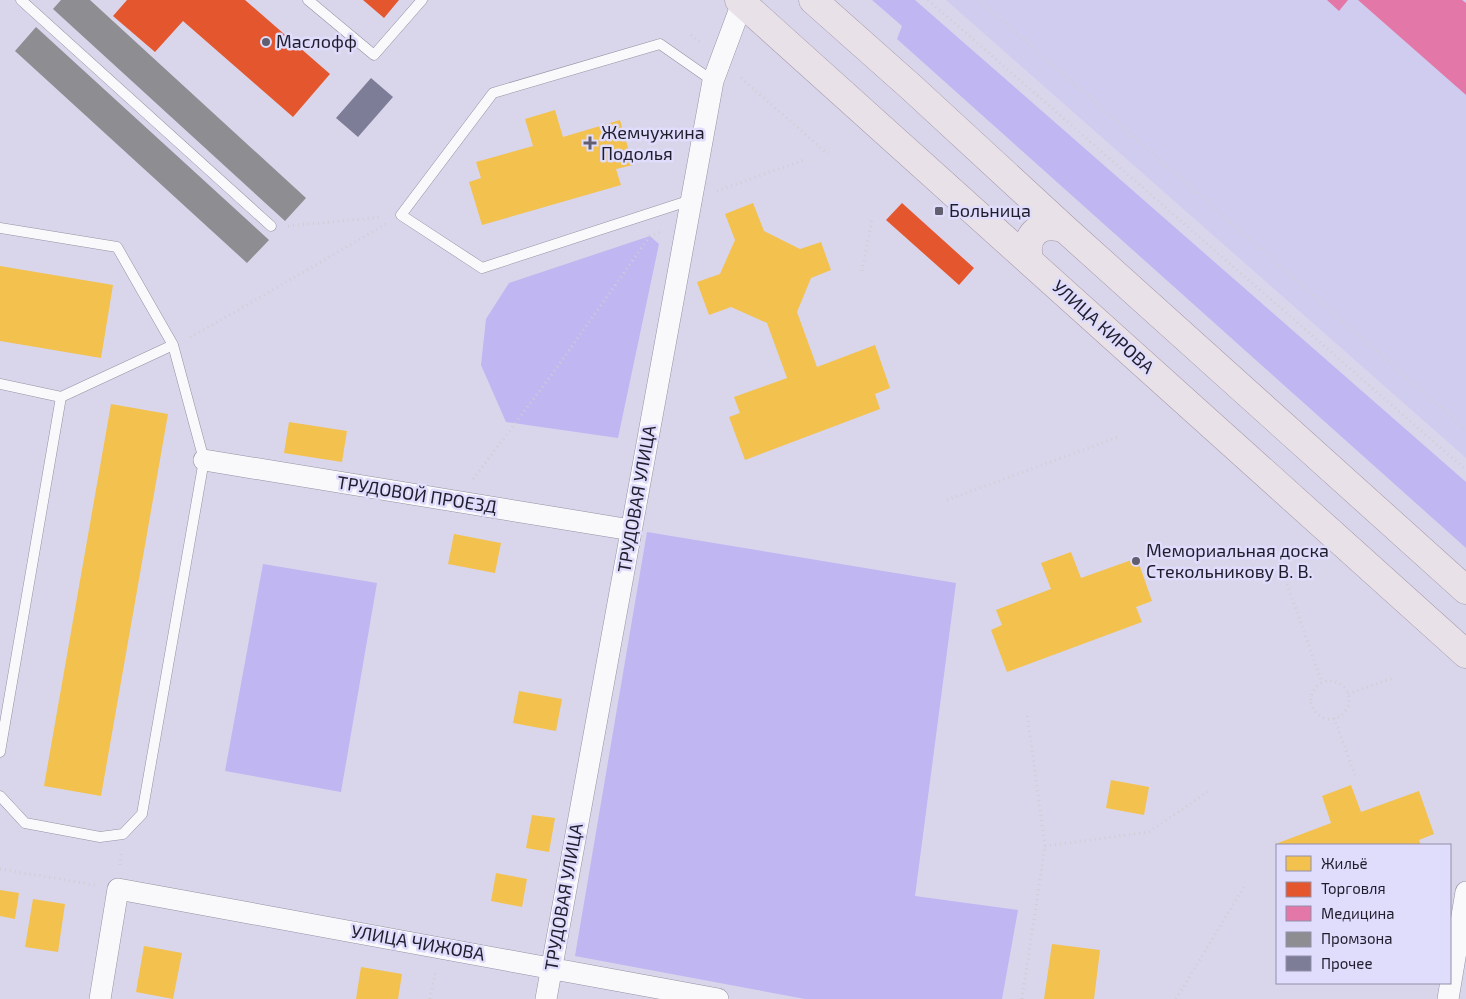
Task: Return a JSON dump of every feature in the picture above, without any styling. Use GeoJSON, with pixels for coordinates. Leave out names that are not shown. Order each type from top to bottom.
{"type":"FeatureCollection","features":[{"type":"Feature","properties":{"kind":"main road"},"geometry":{"type":"LineString","coordinates":[[813,0],[1466,590]]}},
{"type":"Feature","properties":{"kind":"main road","name":"УЛИЦА КИРОВА"},"geometry":{"type":"LineString","coordinates":[[741,2],[1466,654]]}},
{"type":"Feature","properties":{"kind":"main road"},"geometry":{"type":"LineString","coordinates":[[1030,262],[1027,252],[1029,241],[1035,232],[1044,226],[1055,225],[1065,229]]}},
{"type":"Feature","properties":{"kind":"street","name":"ТРУДОВАЯ УЛИЦА"},"geometry":{"type":"LineString","coordinates":[[546,999],[713,81],[741,2]]}},
{"type":"Feature","properties":{"kind":"street","name":"ТРУДОВОЙ ПРОЕЗД"},"geometry":{"type":"LineString","coordinates":[[204,460],[631,530]]}},
{"type":"Feature","properties":{"kind":"street","name":"УЛИЦА ЧИЖОВА"},"geometry":{"type":"LineString","coordinates":[[118,889],[718,999]]}},
{"type":"Feature","properties":{"kind":"street"},"geometry":{"type":"LineString","coordinates":[[100,999],[118,889]]}},
{"type":"Feature","properties":{"kind":"street"},"geometry":{"type":"LineString","coordinates":[[1451,981],[1466,892]]}},
{"type":"Feature","properties":{"kind":"street"},"geometry":{"type":"LineString","coordinates":[[1448,999],[1451,984]]}},
{"type":"Feature","properties":{"kind":"lane"},"geometry":{"type":"LineString","coordinates":[[21,0],[271,226]]}},
{"type":"Feature","properties":{"kind":"lane"},"geometry":{"type":"LineString","coordinates":[[308,0],[374,54],[422,0]]}},
{"type":"Feature","properties":{"kind":"lane"},"geometry":{"type":"LineString","coordinates":[[691,200],[482,268],[400,215],[493,93],[660,44],[713,81]]}},
{"type":"Feature","properties":{"kind":"lane"},"geometry":{"type":"LineString","coordinates":[[0,228],[117,248],[174,345],[204,460],[142,814],[123,834],[100,837],[25,823],[0,796]]}},
{"type":"Feature","properties":{"kind":"lane"},"geometry":{"type":"LineString","coordinates":[[0,384],[61,397],[174,345]]}},
{"type":"Feature","properties":{"kind":"lane"},"geometry":{"type":"LineString","coordinates":[[0,752],[61,397]]}},
{"type":"Feature","properties":{"kind":"path"},"geometry":{"type":"LineString","coordinates":[[928,0],[1466,470]]}},
{"type":"Feature","properties":{"kind":"path"},"geometry":{"type":"LineString","coordinates":[[979,0],[1466,430]]}},
{"type":"Feature","properties":{"kind":"path"},"geometry":{"type":"LineString","coordinates":[[691,35],[828,154]]}},
{"type":"Feature","properties":{"kind":"path"},"geometry":{"type":"LineString","coordinates":[[691,200],[804,160]]}},
{"type":"Feature","properties":{"kind":"path"},"geometry":{"type":"LineString","coordinates":[[271,226],[280,227],[400,215]]}},
{"type":"Feature","properties":{"kind":"path"},"geometry":{"type":"LineString","coordinates":[[174,345],[216,324],[400,215]]}},
{"type":"Feature","properties":{"kind":"path"},"geometry":{"type":"LineString","coordinates":[[862,271],[872,220]]}},
{"type":"Feature","properties":{"kind":"path"},"geometry":{"type":"LineString","coordinates":[[457,502],[553,373],[650,236],[687,222]]}},
{"type":"Feature","properties":{"kind":"path"},"geometry":{"type":"LineString","coordinates":[[947,500],[1118,437]]}},
{"type":"Feature","properties":{"kind":"path"},"geometry":{"type":"LineString","coordinates":[[1286,584],[1322,683]]}},
{"type":"Feature","properties":{"kind":"path"},"geometry":{"type":"LineString","coordinates":[[1348,694],[1393,678]]}},
{"type":"Feature","properties":{"kind":"path"},"geometry":{"type":"LineString","coordinates":[[1329,681],[1341,684],[1348,694],[1349,705],[1342,715],[1331,719],[1319,716],[1312,707],[1311,695],[1318,685],[1322,683],[1329,681]]}},
{"type":"Feature","properties":{"kind":"path"},"geometry":{"type":"LineString","coordinates":[[1022,999],[1045,846],[1027,713]]}},
{"type":"Feature","properties":{"kind":"path"},"geometry":{"type":"LineString","coordinates":[[1334,718],[1355,776]]}},
{"type":"Feature","properties":{"kind":"path"},"geometry":{"type":"LineString","coordinates":[[1045,846],[1149,832],[1210,790]]}},
{"type":"Feature","properties":{"kind":"path"},"geometry":{"type":"LineString","coordinates":[[0,869],[118,889],[123,834]]}},
{"type":"Feature","properties":{"kind":"path"},"geometry":{"type":"LineString","coordinates":[[1176,999],[1245,885]]}},
{"type":"Feature","properties":{"kind":"shaded area"},"geometry":{"type":"Polygon","coordinates":[[[872,0],[915,0],[1466,482],[1466,548],[897,39],[902,26],[872,0]]]}},
{"type":"Feature","properties":{"kind":"shaded area"},"geometry":{"type":"Polygon","coordinates":[[[946,0],[1466,0],[1466,458],[946,0]]]}},
{"type":"Feature","properties":{"kind":"shaded area"},"geometry":{"type":"Polygon","coordinates":[[[650,236],[659,244],[618,438],[506,422],[481,365],[486,319],[509,283],[650,236]]]}},
{"type":"Feature","properties":{"kind":"shaded area"},"geometry":{"type":"Polygon","coordinates":[[[647,532],[956,583],[915,896],[1018,910],[1002,999],[805,999],[575,956],[647,532]]]}},
{"type":"Feature","properties":{"kind":"shaded area"},"geometry":{"type":"Polygon","coordinates":[[[263,564],[377,583],[341,792],[225,771],[263,564]]]}},
{"type":"Feature","properties":{"kind":"building: Жильё"},"geometry":{"type":"Polygon","coordinates":[[[555,110],[563,137],[620,120],[633,165],[616,169],[621,185],[482,225],[469,182],[481,178],[476,162],[533,146],[525,119],[555,110]]]}},
{"type":"Feature","properties":{"kind":"building: Жильё"},"geometry":{"type":"Polygon","coordinates":[[[753,203],[764,231],[800,249],[821,242],[831,270],[811,278],[797,312],[817,367],[875,345],[890,388],[875,394],[880,409],[745,460],[729,417],[740,413],[734,397],[787,378],[767,323],[731,307],[709,315],[697,282],[720,274],[735,240],[725,214],[753,203]]]}},
{"type":"Feature","properties":{"kind":"building: Жильё"},"geometry":{"type":"Polygon","coordinates":[[[0,266],[113,285],[101,358],[0,341],[0,266]]]}},
{"type":"Feature","properties":{"kind":"building: Жильё"},"geometry":{"type":"Polygon","coordinates":[[[111,404],[168,414],[101,796],[44,786],[111,404]]]}},
{"type":"Feature","properties":{"kind":"building: Жильё"},"geometry":{"type":"Polygon","coordinates":[[[289,422],[347,431],[342,462],[284,453],[289,422]]]}},
{"type":"Feature","properties":{"kind":"building: Жильё"},"geometry":{"type":"Polygon","coordinates":[[[454,534],[501,543],[495,573],[448,564],[454,534]]]}},
{"type":"Feature","properties":{"kind":"building: Жильё"},"geometry":{"type":"Polygon","coordinates":[[[1071,552],[1081,578],[1137,558],[1152,601],[1136,607],[1142,622],[1007,672],[991,630],[1002,625],[996,610],[1051,589],[1041,563],[1071,552]]]}},
{"type":"Feature","properties":{"kind":"building: Жильё"},"geometry":{"type":"Polygon","coordinates":[[[519,691],[562,699],[556,731],[513,723],[519,691]]]}},
{"type":"Feature","properties":{"kind":"building: Жильё"},"geometry":{"type":"Polygon","coordinates":[[[1111,780],[1149,787],[1144,815],[1106,808],[1111,780]]]}},
{"type":"Feature","properties":{"kind":"building: Жильё"},"geometry":{"type":"Polygon","coordinates":[[[1351,785],[1361,812],[1419,791],[1434,834],[1419,840],[1421,844],[1278,844],[1331,823],[1322,796],[1351,785]]]}},
{"type":"Feature","properties":{"kind":"building: Жильё"},"geometry":{"type":"Polygon","coordinates":[[[532,815],[555,818],[549,852],[526,848],[532,815]]]}},
{"type":"Feature","properties":{"kind":"building: Жильё"},"geometry":{"type":"Polygon","coordinates":[[[496,873],[527,879],[522,907],[491,901],[496,873]]]}},
{"type":"Feature","properties":{"kind":"building: Жильё"},"geometry":{"type":"Polygon","coordinates":[[[0,890],[19,893],[15,919],[0,916],[0,890]]]}},
{"type":"Feature","properties":{"kind":"building: Жильё"},"geometry":{"type":"Polygon","coordinates":[[[33,899],[65,904],[58,952],[25,947],[33,899]]]}},
{"type":"Feature","properties":{"kind":"building: Жильё"},"geometry":{"type":"Polygon","coordinates":[[[1052,944],[1100,950],[1094,999],[1044,999],[1052,944]]]}},
{"type":"Feature","properties":{"kind":"building: Жильё"},"geometry":{"type":"Polygon","coordinates":[[[144,946],[182,953],[173,999],[136,992],[144,946]]]}},
{"type":"Feature","properties":{"kind":"building: Жильё"},"geometry":{"type":"Polygon","coordinates":[[[361,967],[402,974],[398,999],[356,999],[361,967]]]}},
{"type":"Feature","properties":{"kind":"building: Торговля"},"geometry":{"type":"Polygon","coordinates":[[[127,0],[245,0],[330,74],[293,117],[183,21],[155,52],[113,16],[127,0]]]}},
{"type":"Feature","properties":{"kind":"building: Торговля"},"geometry":{"type":"Polygon","coordinates":[[[363,0],[399,0],[384,18],[363,0]]]}},
{"type":"Feature","properties":{"kind":"building: Торговля"},"geometry":{"type":"Polygon","coordinates":[[[902,203],[974,268],[959,285],[886,220],[902,203]]]}},
{"type":"Feature","properties":{"kind":"building: Медицина"},"geometry":{"type":"Polygon","coordinates":[[[1327,0],[1348,0],[1339,11],[1327,0]]]}},
{"type":"Feature","properties":{"kind":"building: Медицина"},"geometry":{"type":"Polygon","coordinates":[[[1358,0],[1462,0],[1466,3],[1466,95],[1358,0]]]}},
{"type":"Feature","properties":{"kind":"building: Промзона"},"geometry":{"type":"Polygon","coordinates":[[[61,0],[90,0],[306,198],[285,221],[53,9],[61,0]]]}},
{"type":"Feature","properties":{"kind":"building: Промзона"},"geometry":{"type":"Polygon","coordinates":[[[36,27],[269,240],[247,263],[15,51],[36,27]]]}},
{"type":"Feature","properties":{"kind":"building: Прочее"},"geometry":{"type":"Polygon","coordinates":[[[371,78],[393,97],[358,137],[336,118],[371,78]]]}},
{"type":"Feature","properties":{"kind":"place","name":"Маслофф"},"geometry":{"type":"Point","coordinates":[266,42]}},
{"type":"Feature","properties":{"kind":"place","name":"Жемчужина Подолья"},"geometry":{"type":"Point","coordinates":[590,143]}},
{"type":"Feature","properties":{"kind":"place","name":"Больница"},"geometry":{"type":"Point","coordinates":[939,211]}},
{"type":"Feature","properties":{"kind":"place","name":"Мемориальная доска Стекольникову В. В."},"geometry":{"type":"Point","coordinates":[1136,561]}}]}
